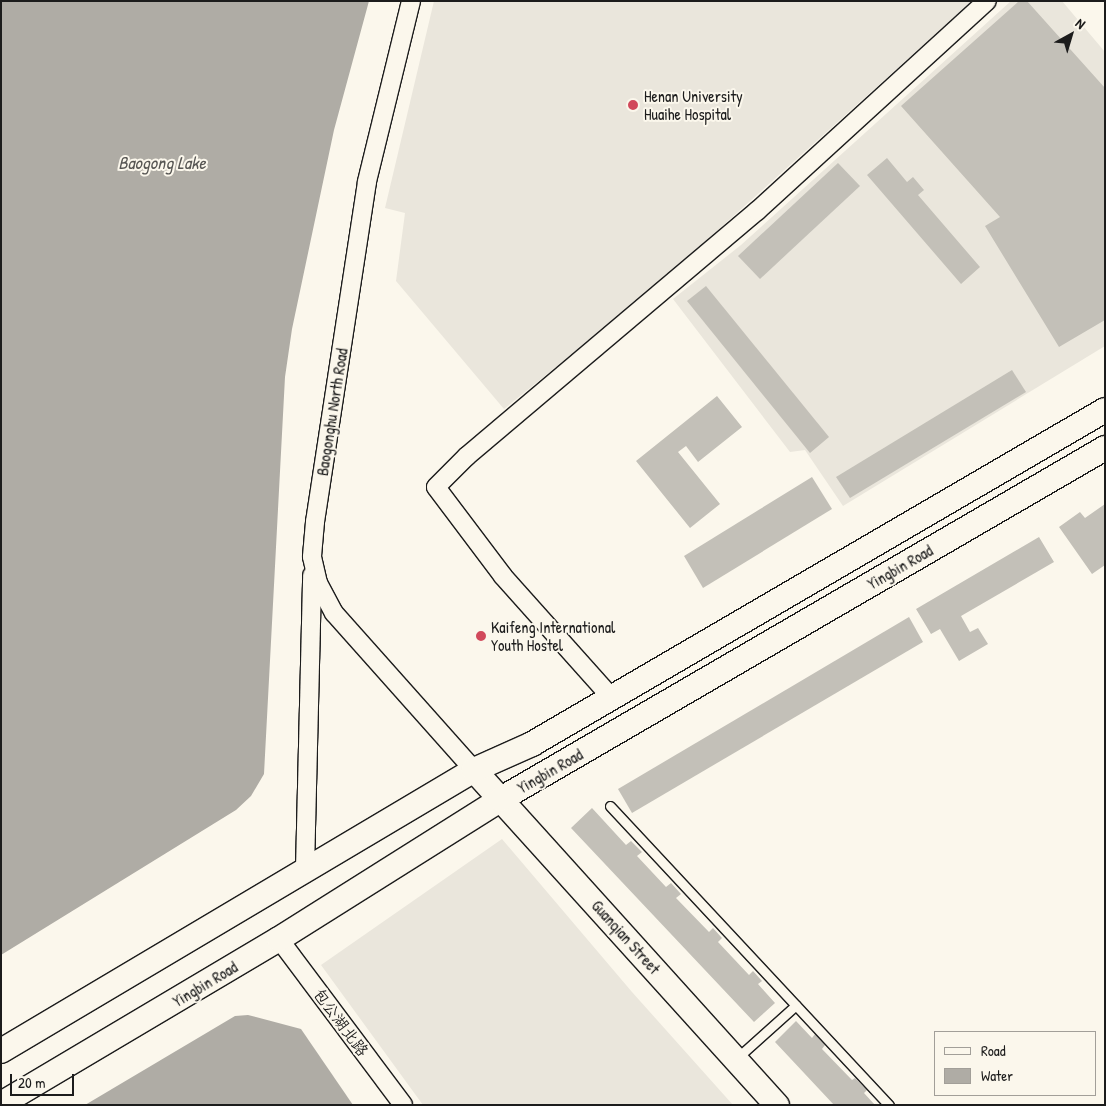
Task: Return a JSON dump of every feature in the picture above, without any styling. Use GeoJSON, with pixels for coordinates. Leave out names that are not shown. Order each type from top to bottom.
{"type":"FeatureCollection","features":[{"type":"Feature","properties":{"kind":"main road","name":"Yingbin Road"},"geometry":{"type":"LineString","coordinates":[[1,1051],[474,770],[532,744],[1105,410]]}},
{"type":"Feature","properties":{"kind":"main road","name":"Yingbin Road"},"geometry":{"type":"LineString","coordinates":[[1,1104],[279,940],[501,799],[1105,448]]}},
{"type":"Feature","properties":{"kind":"main road","name":"Guanqian Street"},"geometry":{"type":"LineString","coordinates":[[474,770],[777,1105]]}},
{"type":"Feature","properties":{"kind":"street","name":"Baogonghu North Road"},"geometry":{"type":"LineString","coordinates":[[411,1],[367,182],[315,522],[312,557],[318,583],[334,614],[474,770]]}},
{"type":"Feature","properties":{"kind":"street"},"geometry":{"type":"LineString","coordinates":[[611,697],[503,576],[436,487],[467,456],[757,212],[987,1]]}},
{"type":"Feature","properties":{"kind":"street"},"geometry":{"type":"LineString","coordinates":[[305,869],[312,557]]}},
{"type":"Feature","properties":{"kind":"street","name":"包公湖北路"},"geometry":{"type":"LineString","coordinates":[[279,940],[404,1105]]}},
{"type":"Feature","properties":{"kind":"lane"},"geometry":{"type":"LineString","coordinates":[[610,806],[890,1105]]}},
{"type":"Feature","properties":{"kind":"lane"},"geometry":{"type":"LineString","coordinates":[[736,1060],[796,1005]]}},
{"type":"Feature","properties":{"kind":"shaded area","name":"Henan University Huaihe Hospital"},"geometry":{"type":"Polygon","coordinates":[[[434,1],[972,1],[657,285],[504,409],[396,281],[405,213],[385,208],[434,1]]]}},
{"type":"Feature","properties":{"kind":"shaded area"},"geometry":{"type":"Polygon","coordinates":[[[1011,1],[1062,1],[1105,52],[1105,346],[843,506],[805,450],[790,452],[673,299],[741,245],[1011,1]]]}},
{"type":"Feature","properties":{"kind":"shaded area"},"geometry":{"type":"Polygon","coordinates":[[[502,839],[632,992],[733,1105],[423,1105],[321,965],[502,839]]]}},
{"type":"Feature","properties":{"kind":"water","name":"Baogong Lake"},"geometry":{"type":"Polygon","coordinates":[[[1,1],[369,1],[334,130],[292,329],[285,377],[264,774],[251,796],[236,810],[1,955],[1,1]]]}},
{"type":"Feature","properties":{"kind":"water"},"geometry":{"type":"Polygon","coordinates":[[[248,1015],[301,1029],[353,1105],[85,1105],[235,1016],[248,1015]]]}},
{"type":"Feature","properties":{"kind":"building"},"geometry":{"type":"Polygon","coordinates":[[[1019,1],[1027,1],[1105,88],[1105,320],[1059,347],[985,226],[1000,217],[901,106],[1019,1]]]}},
{"type":"Feature","properties":{"kind":"building"},"geometry":{"type":"Polygon","coordinates":[[[887,158],[907,182],[913,177],[924,190],[918,195],[980,267],[961,284],[867,175],[887,158]]]}},
{"type":"Feature","properties":{"kind":"building"},"geometry":{"type":"Polygon","coordinates":[[[838,163],[860,186],[760,279],[738,256],[838,163]]]}},
{"type":"Feature","properties":{"kind":"building"},"geometry":{"type":"Polygon","coordinates":[[[706,286],[829,437],[810,453],[687,301],[706,286]]]}},
{"type":"Feature","properties":{"kind":"building"},"geometry":{"type":"Polygon","coordinates":[[[1012,370],[1026,392],[850,498],[836,477],[1012,370]]]}},
{"type":"Feature","properties":{"kind":"building"},"geometry":{"type":"Polygon","coordinates":[[[717,396],[742,427],[698,462],[686,446],[678,452],[720,504],[690,528],[636,461],[717,396]]]}},
{"type":"Feature","properties":{"kind":"building"},"geometry":{"type":"Polygon","coordinates":[[[812,477],[832,509],[703,588],[684,556],[812,477]]]}},
{"type":"Feature","properties":{"kind":"building"},"geometry":{"type":"Polygon","coordinates":[[[1105,504],[1105,565],[1092,574],[1059,527],[1080,512],[1085,518],[1105,504]]]}},
{"type":"Feature","properties":{"kind":"building"},"geometry":{"type":"Polygon","coordinates":[[[1039,537],[1054,562],[961,616],[970,632],[978,628],[988,644],[959,661],[940,629],[931,634],[916,609],[1039,537]]]}},
{"type":"Feature","properties":{"kind":"building"},"geometry":{"type":"Polygon","coordinates":[[[909,617],[923,642],[632,813],[618,789],[909,617]]]}},
{"type":"Feature","properties":{"kind":"building"},"geometry":{"type":"Polygon","coordinates":[[[592,808],[626,845],[631,841],[642,852],[637,856],[666,887],[671,883],[681,894],[676,898],[709,932],[713,928],[722,938],[718,942],[749,975],[753,971],[762,981],[758,984],[775,1003],[754,1022],[571,828],[592,808]]]}},
{"type":"Feature","properties":{"kind":"building"},"geometry":{"type":"Polygon","coordinates":[[[796,1021],[812,1038],[815,1034],[825,1045],[822,1049],[852,1080],[855,1078],[867,1090],[864,1093],[875,1105],[834,1105],[775,1042],[796,1021]]]}},
{"type":"Feature","properties":{"kind":"place","name":"Henan University Huaihe Hospital"},"geometry":{"type":"Point","coordinates":[633,105]}},
{"type":"Feature","properties":{"kind":"place","name":"Kaifeng International Youth Hostel"},"geometry":{"type":"Point","coordinates":[481,636]}}]}
